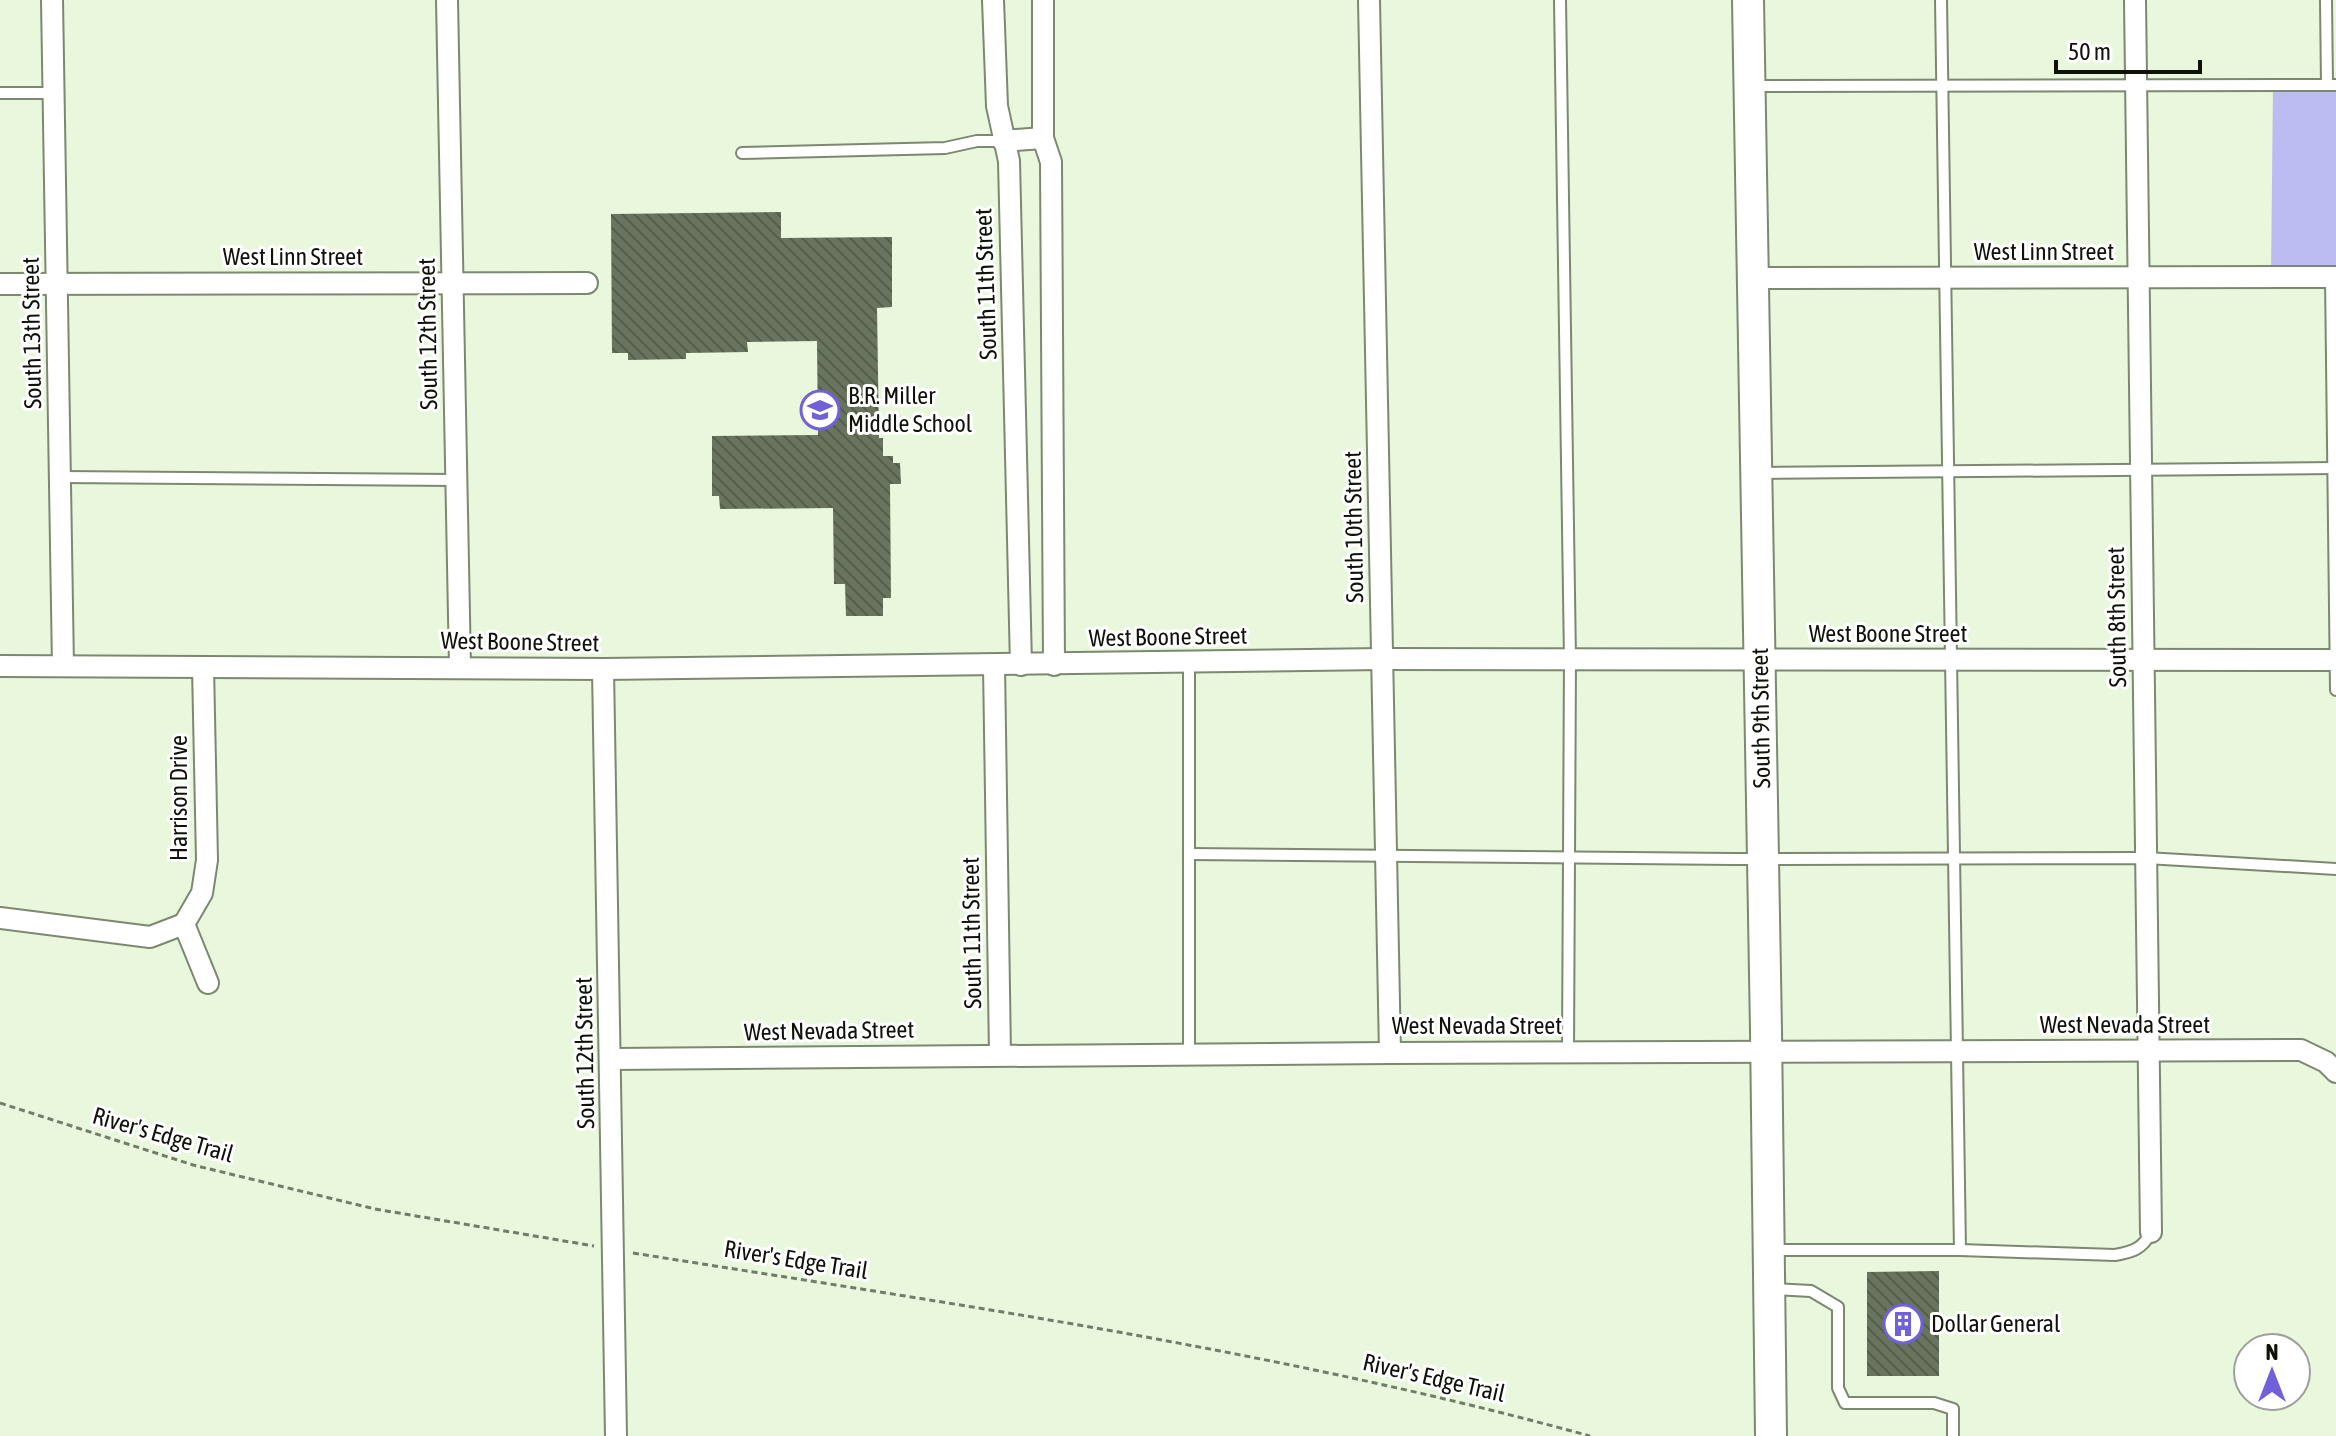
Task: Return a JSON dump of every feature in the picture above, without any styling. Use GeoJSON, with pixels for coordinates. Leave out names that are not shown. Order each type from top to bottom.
{"type":"FeatureCollection","features":[{"type":"Feature","properties":{"kind":"main road","name":"South 9th Street"},"geometry":{"type":"LineString","coordinates":[[1748,0],[1771,1436]]}},
{"type":"Feature","properties":{"kind":"street","name":"South 13th Street"},"geometry":{"type":"LineString","coordinates":[[52,0],[63,666]]}},
{"type":"Feature","properties":{"kind":"street","name":"South 12th Street"},"geometry":{"type":"LineString","coordinates":[[447,0],[460,667]]}},
{"type":"Feature","properties":{"kind":"street","name":"South 11th Street"},"geometry":{"type":"LineString","coordinates":[[993,0],[997,106],[1009,161],[1021,665]]}},
{"type":"Feature","properties":{"kind":"street"},"geometry":{"type":"LineString","coordinates":[[1043,0],[1043,138],[1051,162],[1054,665]]}},
{"type":"Feature","properties":{"kind":"street","name":"South 10th Street"},"geometry":{"type":"LineString","coordinates":[[1369,0],[1390,1053]]}},
{"type":"Feature","properties":{"kind":"street","name":"South 8th Street"},"geometry":{"type":"LineString","coordinates":[[2135,0],[2151,1232]]}},
{"type":"Feature","properties":{"kind":"street"},"geometry":{"type":"LineString","coordinates":[[1003,141],[1043,138]]}},
{"type":"Feature","properties":{"kind":"street","name":"West Linn Street"},"geometry":{"type":"LineString","coordinates":[[1753,278],[2333,277]]}},
{"type":"Feature","properties":{"kind":"street","name":"West Linn Street"},"geometry":{"type":"LineString","coordinates":[[0,284],[587,283]]}},
{"type":"Feature","properties":{"kind":"street","name":"West Boone Street"},"geometry":{"type":"LineString","coordinates":[[0,666],[603,669],[1382,659],[2336,660]]}},
{"type":"Feature","properties":{"kind":"street","name":"South 11th Street"},"geometry":{"type":"LineString","coordinates":[[994,665],[1000,1055]]}},
{"type":"Feature","properties":{"kind":"street","name":"Harrison Drive"},"geometry":{"type":"LineString","coordinates":[[184,924],[202,893],[207,860],[203,667]]}},
{"type":"Feature","properties":{"kind":"street","name":"South 12th Street"},"geometry":{"type":"LineString","coordinates":[[603,669],[616,1436]]}},
{"type":"Feature","properties":{"kind":"street"},"geometry":{"type":"LineString","coordinates":[[0,918],[150,937],[184,924],[208,983]]}},
{"type":"Feature","properties":{"kind":"street","name":"West Nevada Street"},"geometry":{"type":"LineString","coordinates":[[612,1059],[2301,1050],[2326,1062],[2336,1072]]}},
{"type":"Feature","properties":{"kind":"lane"},"geometry":{"type":"LineString","coordinates":[[1560,0],[1570,659],[1568,1052]]}},
{"type":"Feature","properties":{"kind":"lane"},"geometry":{"type":"LineString","coordinates":[[1941,0],[1960,1250]]}},
{"type":"Feature","properties":{"kind":"lane"},"geometry":{"type":"LineString","coordinates":[[1749,86],[2332,85],[2326,0]]}},
{"type":"Feature","properties":{"kind":"lane"},"geometry":{"type":"LineString","coordinates":[[0,93],[54,93]]}},
{"type":"Feature","properties":{"kind":"lane"},"geometry":{"type":"LineString","coordinates":[[742,153],[945,148],[977,141],[1003,141]]}},
{"type":"Feature","properties":{"kind":"lane"},"geometry":{"type":"LineString","coordinates":[[2333,277],[2336,690]]}},
{"type":"Feature","properties":{"kind":"lane"},"geometry":{"type":"LineString","coordinates":[[1757,473],[2336,468]]}},
{"type":"Feature","properties":{"kind":"lane"},"geometry":{"type":"LineString","coordinates":[[60,477],[456,480]]}},
{"type":"Feature","properties":{"kind":"lane"},"geometry":{"type":"LineString","coordinates":[[1189,662],[1189,1054]]}},
{"type":"Feature","properties":{"kind":"lane"},"geometry":{"type":"LineString","coordinates":[[1189,854],[1764,859],[2146,858],[2336,869]]}},
{"type":"Feature","properties":{"kind":"lane"},"geometry":{"type":"LineString","coordinates":[[1769,1250],[1960,1250],[2115,1255],[2134,1251],[2146,1243],[2151,1232]]}},
{"type":"Feature","properties":{"kind":"lane"},"geometry":{"type":"LineString","coordinates":[[1769,1289],[1811,1291],[1838,1307],[1838,1388],[1845,1403],[1934,1403],[1953,1409],[1953,1436]]}},
{"type":"Feature","properties":{"kind":"path","name":"River's Edge Trail"},"geometry":{"type":"LineString","coordinates":[[0,1103],[193,1165],[375,1209],[999,1311],[1337,1373],[1496,1410],[1590,1436]]}},
{"type":"Feature","properties":{"kind":"shaded area"},"geometry":{"type":"Polygon","coordinates":[[[2273,85],[2336,85],[2336,277],[2271,278],[2273,85]]]}},
{"type":"Feature","properties":{"kind":"building"},"geometry":{"type":"Polygon","coordinates":[[[781,212],[781,238],[892,237],[892,307],[877,308],[879,438],[883,438],[883,456],[893,456],[893,463],[900,463],[901,484],[890,484],[891,598],[883,598],[883,616],[846,616],[845,584],[834,584],[833,508],[720,509],[719,496],[712,496],[712,436],[818,435],[817,341],[747,342],[748,352],[686,353],[686,359],[628,360],[628,353],[612,353],[611,214],[781,212]]]}},
{"type":"Feature","properties":{"kind":"building","name":"Dollar General"},"geometry":{"type":"Polygon","coordinates":[[[1939,1271],[1939,1376],[1867,1376],[1867,1272],[1939,1271]]]}},
{"type":"Feature","properties":{"kind":"place","name":"B.R. Miller Middle School"},"geometry":{"type":"Point","coordinates":[820,410]}},
{"type":"Feature","properties":{"kind":"place","name":"Dollar General"},"geometry":{"type":"Point","coordinates":[1903,1324]}}]}
